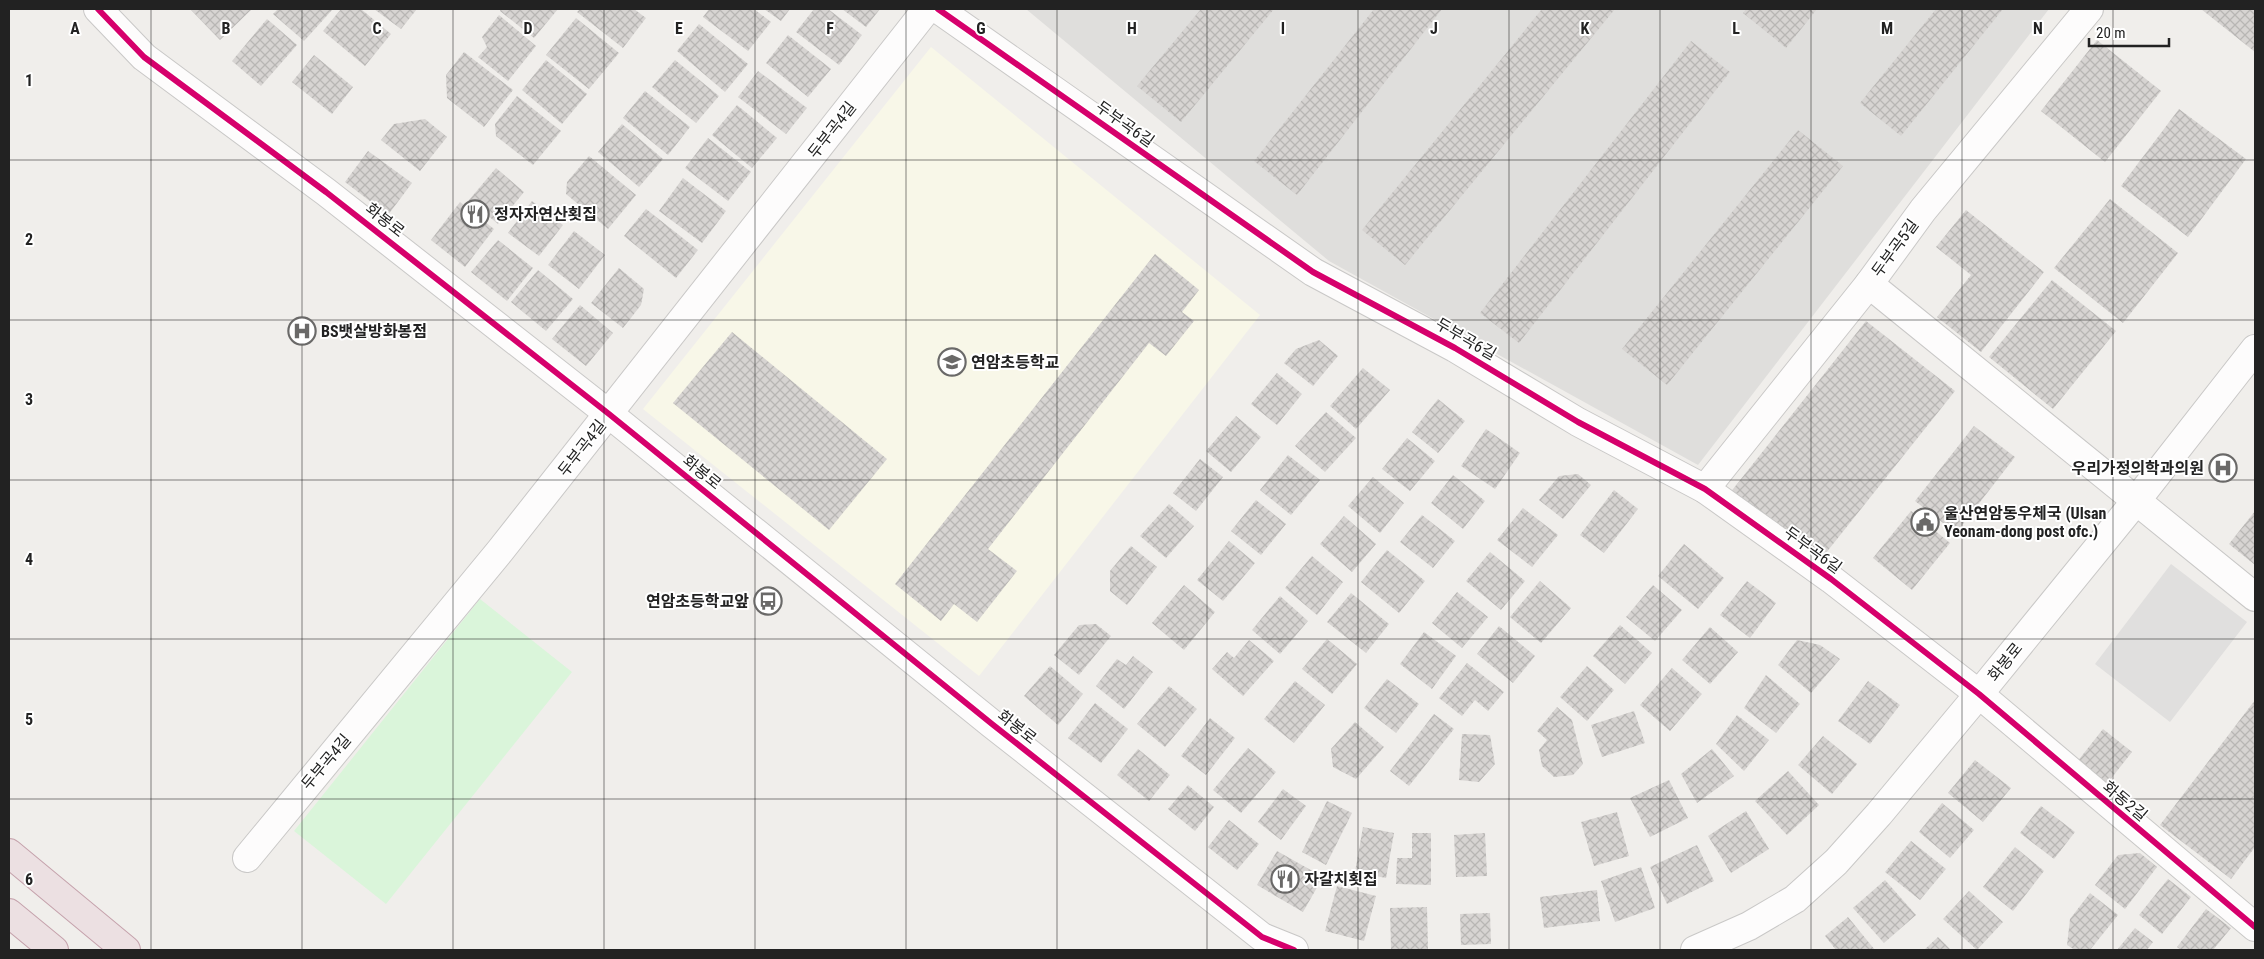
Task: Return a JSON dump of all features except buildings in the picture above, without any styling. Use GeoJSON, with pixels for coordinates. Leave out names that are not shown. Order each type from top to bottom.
{"type":"FeatureCollection","features":[{"type":"Feature","properties":{"kind":"highway"},"geometry":{"type":"LineString","coordinates":[[9,853],[126,950]]}},
{"type":"Feature","properties":{"kind":"highway"},"geometry":{"type":"LineString","coordinates":[[9,913],[54,950]]}},
{"type":"Feature","properties":{"kind":"street","name":"화봉로"},"geometry":{"type":"LineString","coordinates":[[98,9],[144,57],[326,192],[609,414],[968,706],[1262,937],[1294,950]]}},
{"type":"Feature","properties":{"kind":"street","name":"두부곡4길"},"geometry":{"type":"LineString","coordinates":[[247,858],[500,551],[927,9]]}},
{"type":"Feature","properties":{"kind":"street","name":"두부곡6길"},"geometry":{"type":"LineString","coordinates":[[938,9],[1314,272],[1455,348],[1578,422],[1705,489],[1830,579],[1979,694]]}},
{"type":"Feature","properties":{"kind":"street","name":"두부곡5길"},"geometry":{"type":"LineString","coordinates":[[1705,489],[1869,284],[1922,210],[2089,9]]}},
{"type":"Feature","properties":{"kind":"street"},"geometry":{"type":"LineString","coordinates":[[1869,284],[2255,597]]}},
{"type":"Feature","properties":{"kind":"street","name":"화봉로"},"geometry":{"type":"LineString","coordinates":[[1695,950],[1748,926],[1795,899],[1836,862],[1879,814],[1979,694],[2136,501],[2255,349]]}},
{"type":"Feature","properties":{"kind":"street","name":"화동2길"},"geometry":{"type":"LineString","coordinates":[[1979,694],[2255,927]]}},
{"type":"Feature","properties":{"kind":"shaded area"},"geometry":{"type":"Polygon","coordinates":[[[1026,9],[2049,9],[1698,465],[1329,261],[1026,9]]]}},
{"type":"Feature","properties":{"kind":"shaded area","name":"연암초등학교"},"geometry":{"type":"Polygon","coordinates":[[[931,47],[1260,315],[979,676],[643,409],[931,47]]]}},
{"type":"Feature","properties":{"kind":"shaded area"},"geometry":{"type":"Polygon","coordinates":[[[2171,564],[2247,622],[2170,722],[2095,664],[2171,564]]]}},
{"type":"Feature","properties":{"kind":"green space"},"geometry":{"type":"Polygon","coordinates":[[[480,599],[572,672],[386,904],[294,831],[480,599]]]}},
{"type":"Feature","properties":{"kind":"cycle path"},"geometry":{"type":"LineString","coordinates":[[98,9],[144,57],[326,192],[609,414],[992,724],[1262,937],[1294,950]]}},
{"type":"Feature","properties":{"kind":"cycle path"},"geometry":{"type":"LineString","coordinates":[[938,9],[1313,272],[1455,348],[1578,422],[1705,489],[1831,579],[1979,694],[2255,927]]}},
{"type":"Feature","properties":{"kind":"place","name":"정자자연산횟집"},"geometry":{"type":"Point","coordinates":[475,214]}},
{"type":"Feature","properties":{"kind":"place","name":"BS뱃살방화봉점"},"geometry":{"type":"Point","coordinates":[302,331]}},
{"type":"Feature","properties":{"kind":"place","name":"연암초등학교"},"geometry":{"type":"Point","coordinates":[952,362]}},
{"type":"Feature","properties":{"kind":"place","name":"우리가정의학과의원"},"geometry":{"type":"Point","coordinates":[2223,468]}},
{"type":"Feature","properties":{"kind":"place","name":"울산연암동우체국 (Ulsan Yeonam-dong post ofc.)"},"geometry":{"type":"Point","coordinates":[1925,522]}},
{"type":"Feature","properties":{"kind":"place","name":"연암초등학교앞"},"geometry":{"type":"Point","coordinates":[768,601]}},
{"type":"Feature","properties":{"kind":"place","name":"자갈치횟집"},"geometry":{"type":"Point","coordinates":[1285,879]}}]}
